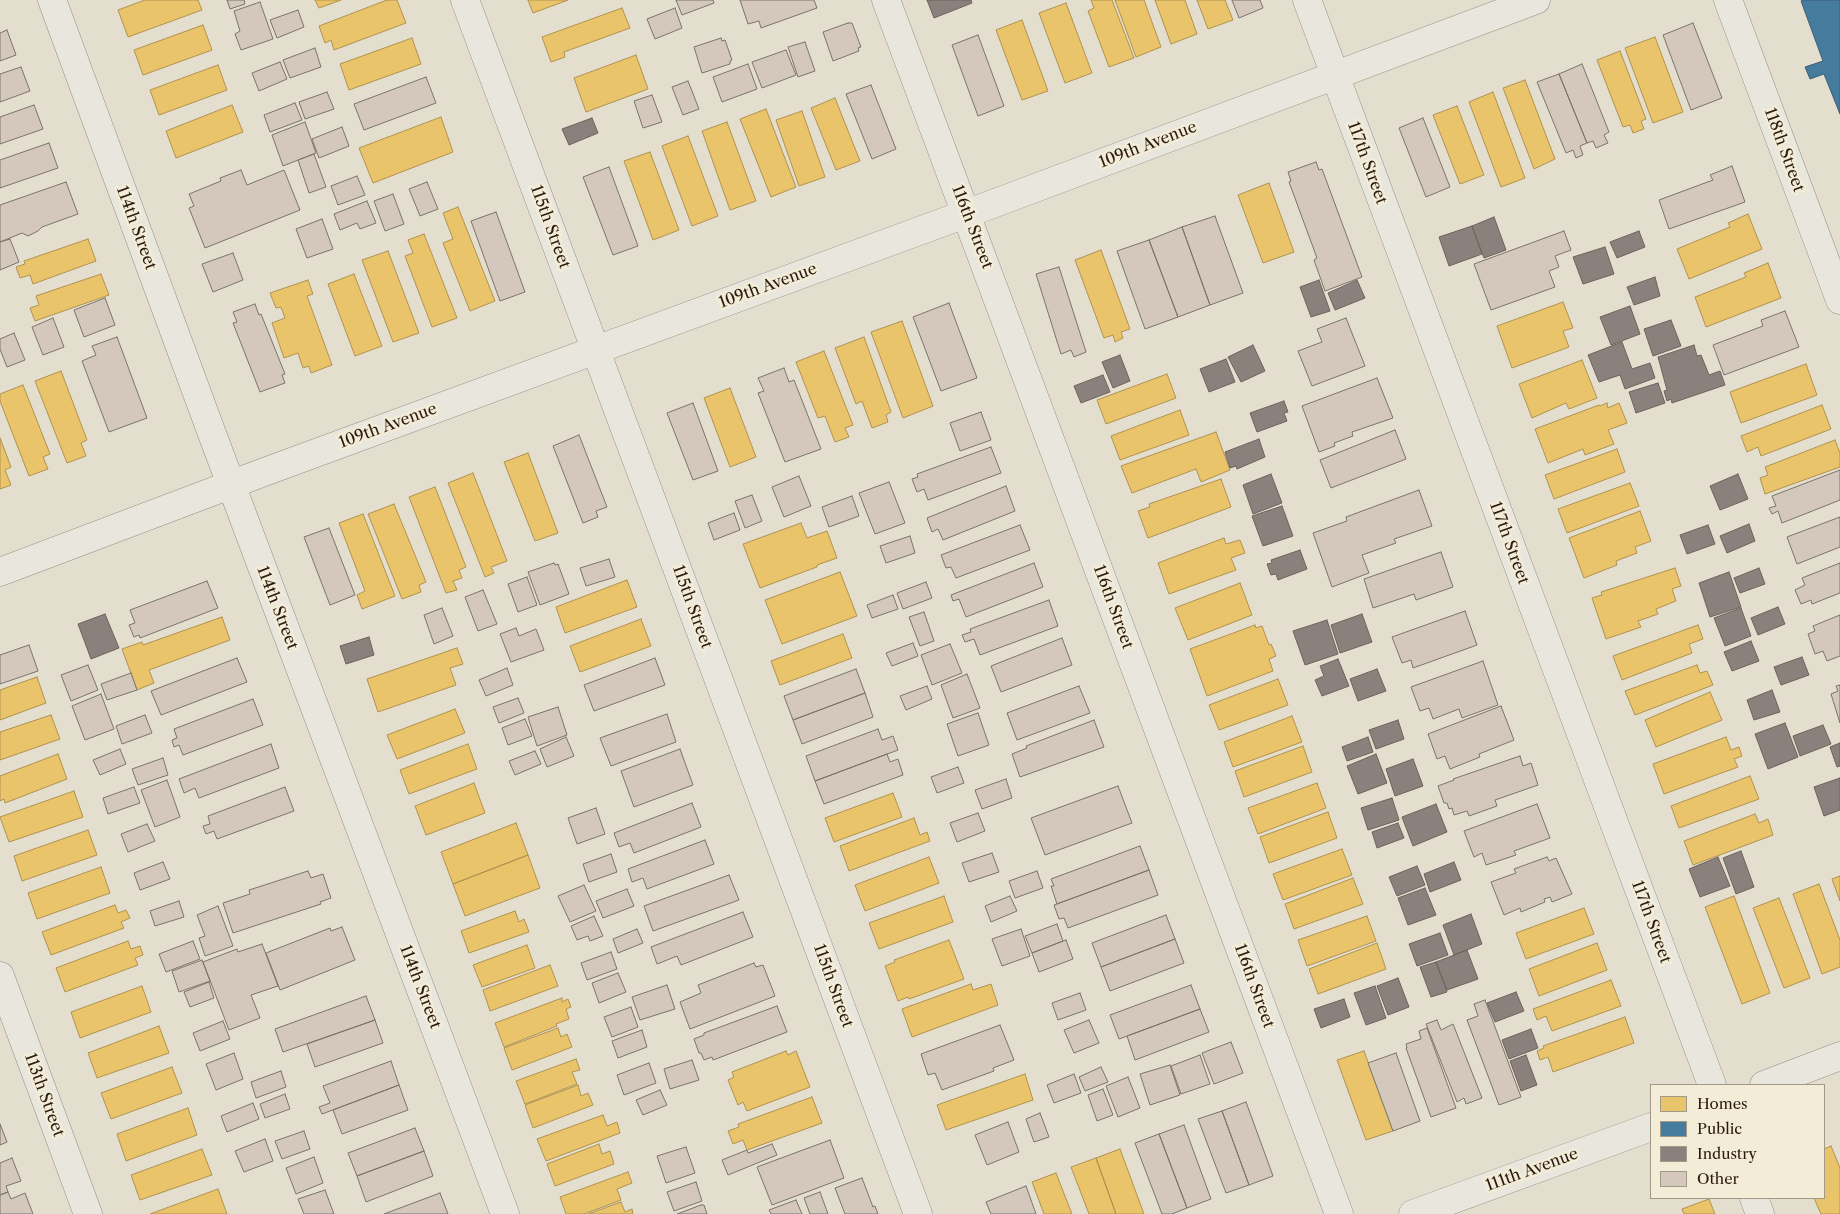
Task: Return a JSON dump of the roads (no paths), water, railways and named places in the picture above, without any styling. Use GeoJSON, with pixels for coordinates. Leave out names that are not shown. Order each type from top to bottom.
{"type":"FeatureCollection","features":[{"type":"Feature","properties":{"kind":"street","name":"114th Street"},"geometry":{"type":"LineString","coordinates":[[52,0],[231,484],[505,1214]]}},
{"type":"Feature","properties":{"kind":"street","name":"115th Street"},"geometry":{"type":"LineString","coordinates":[[465,0],[918,1214]]}},
{"type":"Feature","properties":{"kind":"street","name":"116th Street"},"geometry":{"type":"LineString","coordinates":[[886,0],[1339,1214]]}},
{"type":"Feature","properties":{"kind":"street","name":"117th Street"},"geometry":{"type":"LineString","coordinates":[[1306,0],[1712,1084]]}},
{"type":"Feature","properties":{"kind":"street","name":"109th Avenue"},"geometry":{"type":"LineString","coordinates":[[0,572],[231,484],[1536,0]]}},
{"type":"Feature","properties":{"kind":"street","name":"118th Street"},"geometry":{"type":"LineString","coordinates":[[1728,0],[1840,300]]}},
{"type":"Feature","properties":{"kind":"street","name":"113th Street"},"geometry":{"type":"LineString","coordinates":[[0,976],[88,1214]]}},
{"type":"Feature","properties":{"kind":"street"},"geometry":{"type":"LineString","coordinates":[[1767,1084],[1840,1056]]}},
{"type":"Feature","properties":{"kind":"street","name":"111th Avenue"},"geometry":{"type":"LineString","coordinates":[[1413,1214],[1650,1127]]}},
{"type":"Feature","properties":{"kind":"street"},"geometry":{"type":"LineString","coordinates":[[1754,1199],[1760,1214]]}}]}
